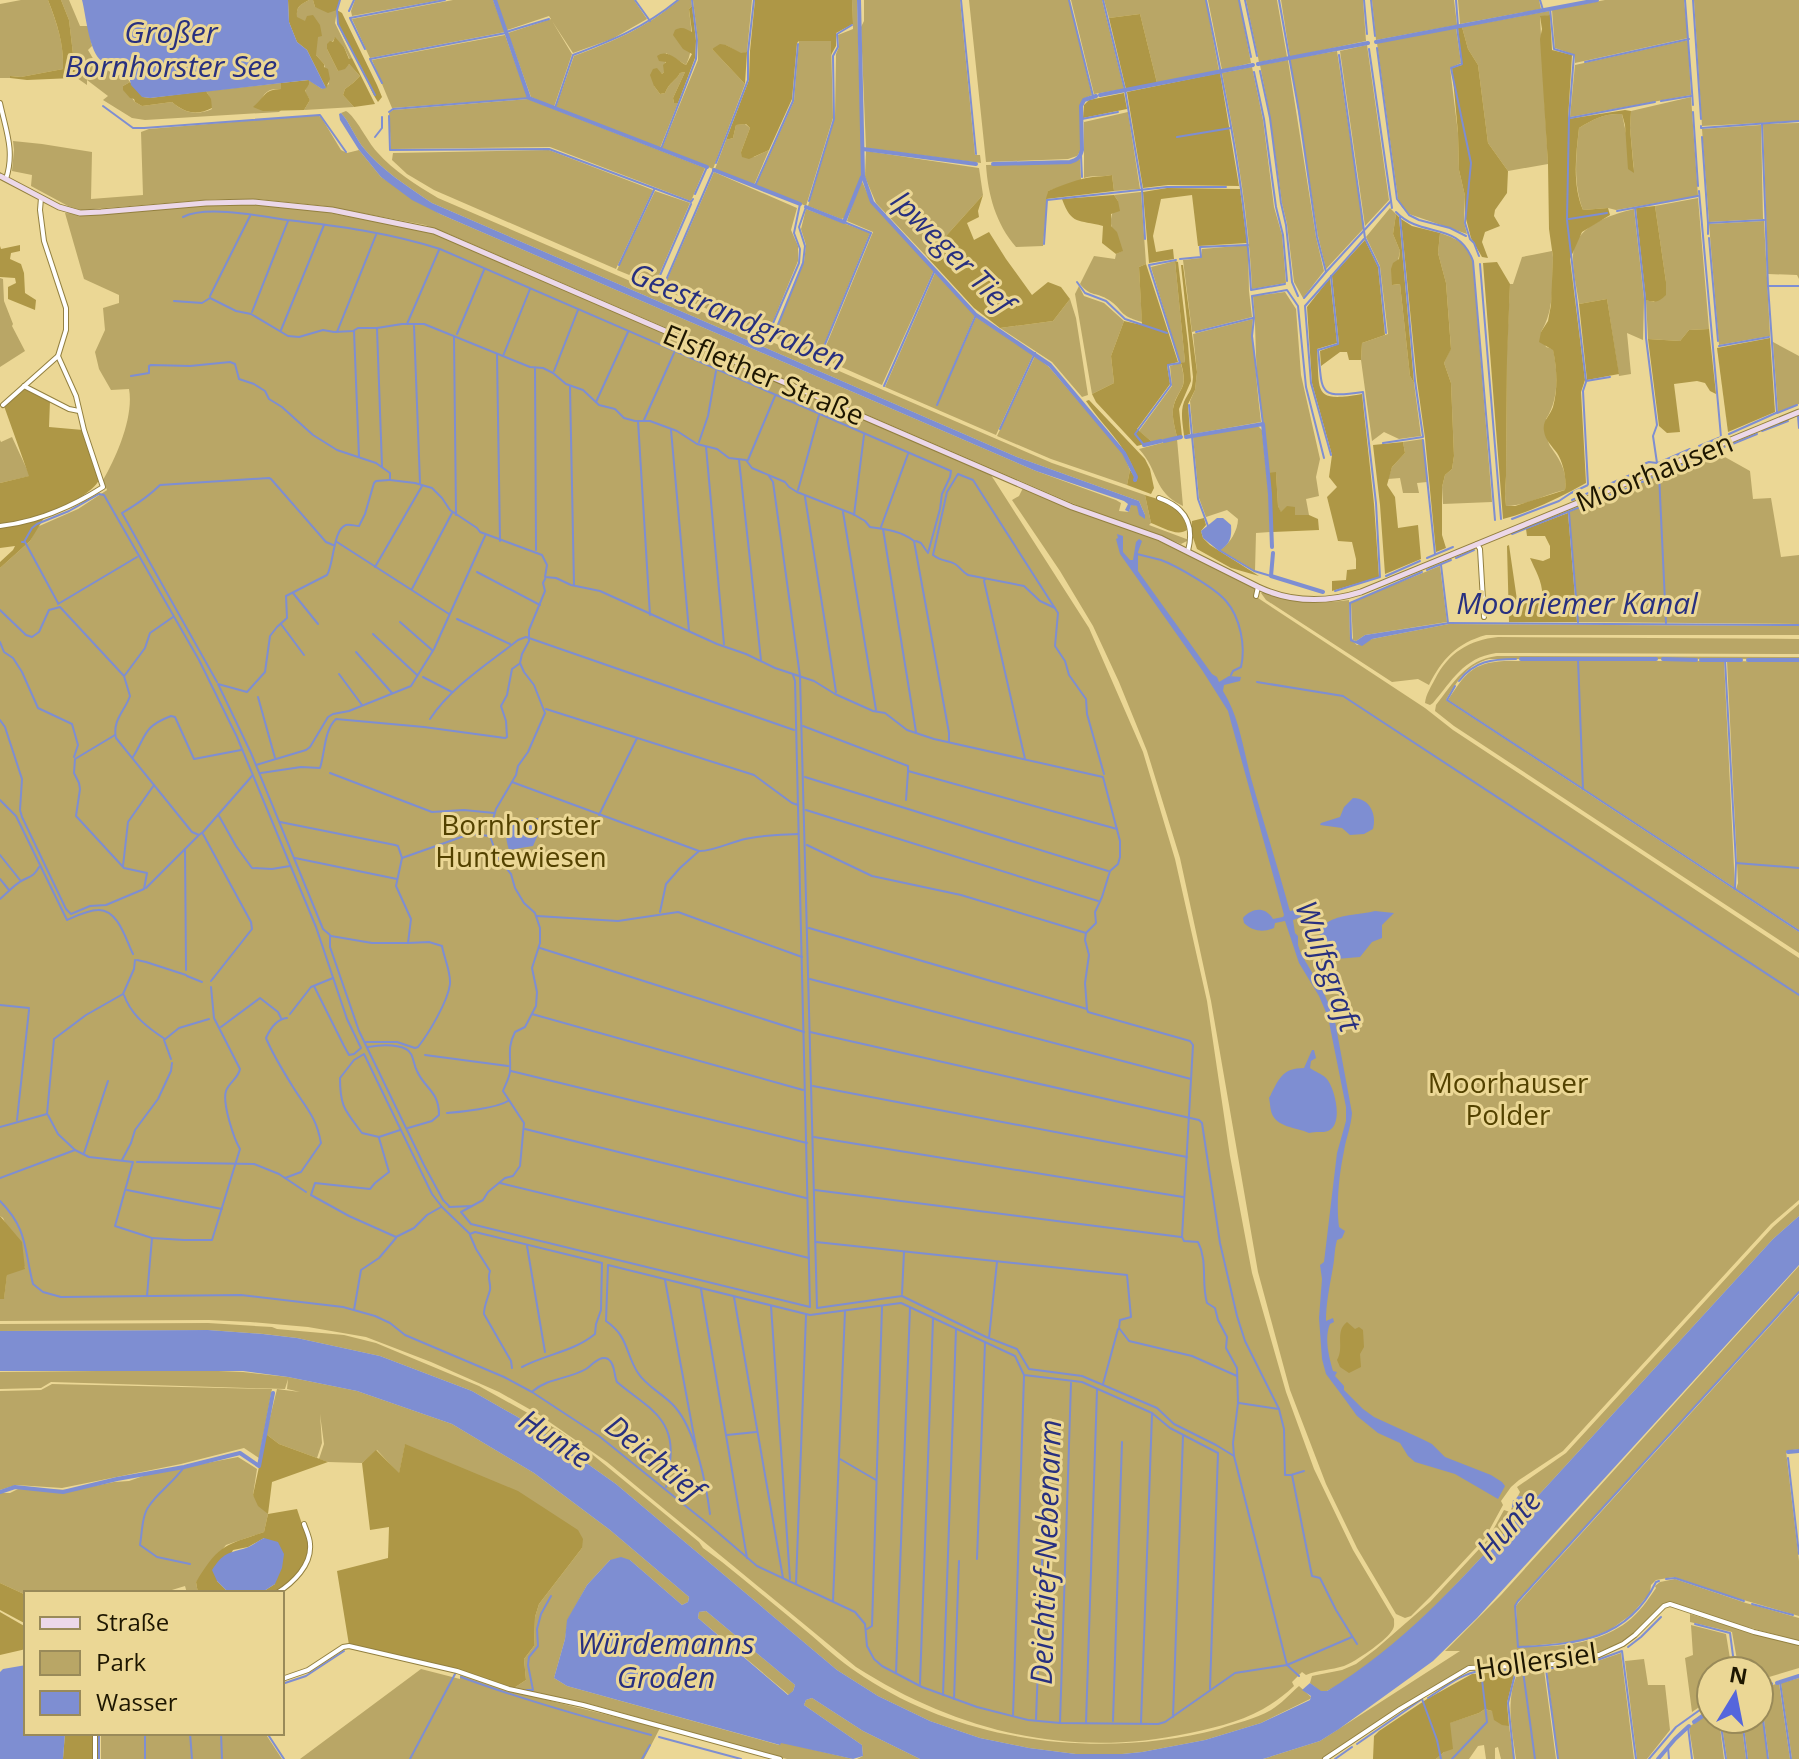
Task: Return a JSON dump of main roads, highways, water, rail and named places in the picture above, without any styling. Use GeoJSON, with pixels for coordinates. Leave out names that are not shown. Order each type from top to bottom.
{"type":"FeatureCollection","features":[{"type":"Feature","properties":{"kind":"main road","name":"Elsflether Straße"},"geometry":{"type":"LineString","coordinates":[[3,178],[67,210],[84,213],[206,203],[278,204],[345,212],[434,231],[1072,507],[1160,538],[1258,587],[1292,599],[1343,597],[1372,588],[1509,531]]}},
{"type":"Feature","properties":{"kind":"main road","name":"Moorhausen"},"geometry":{"type":"LineString","coordinates":[[1509,531],[1799,412]]}},
{"type":"Feature","properties":{"kind":"water","name":"Großer Bornhorster See"},"geometry":{"type":"Polygon","coordinates":[[[82,0],[288,0],[289,22],[297,42],[307,50],[326,88],[322,89],[308,80],[142,97],[131,85],[127,66],[108,64],[98,57],[91,42],[82,0]]]}},
{"type":"Feature","properties":{"kind":"water"},"geometry":{"type":"Polygon","coordinates":[[[341,113],[377,163],[432,203],[1017,457],[1139,501],[1145,519],[1139,515],[1137,506],[1131,505],[1129,512],[1125,510],[1128,504],[1124,501],[1036,471],[412,200],[381,177],[340,120],[341,113]]]}},
{"type":"Feature","properties":{"kind":"water"},"geometry":{"type":"Polygon","coordinates":[[[1217,518],[1223,518],[1231,525],[1230,540],[1219,551],[1203,538],[1201,531],[1217,518]]]}},
{"type":"Feature","properties":{"kind":"water"},"geometry":{"type":"Polygon","coordinates":[[[1117,534],[1123,536],[1123,552],[1130,560],[1133,560],[1136,542],[1139,539],[1142,541],[1138,552],[1138,571],[1212,674],[1219,682],[1229,676],[1241,677],[1240,681],[1224,685],[1223,691],[1237,722],[1290,911],[1301,911],[1301,917],[1293,920],[1301,954],[1334,1016],[1352,1113],[1338,1189],[1339,1227],[1345,1231],[1336,1244],[1327,1307],[1326,1321],[1333,1318],[1334,1322],[1330,1324],[1327,1335],[1333,1371],[1337,1372],[1335,1376],[1344,1390],[1374,1417],[1432,1444],[1445,1457],[1502,1482],[1505,1486],[1498,1499],[1455,1474],[1415,1462],[1400,1443],[1378,1433],[1357,1416],[1326,1374],[1319,1318],[1320,1265],[1324,1262],[1337,1153],[1346,1121],[1328,1017],[1299,963],[1285,921],[1262,931],[1244,923],[1243,918],[1254,910],[1262,910],[1273,919],[1284,915],[1228,711],[1120,554],[1117,534]]]}},
{"type":"Feature","properties":{"kind":"water"},"geometry":{"type":"Polygon","coordinates":[[[1351,602],[1352,638],[1356,641],[1365,635],[1449,622],[1799,626],[1449,624],[1372,639],[1362,646],[1350,641],[1351,602]]]}},
{"type":"Feature","properties":{"kind":"water"},"geometry":{"type":"Polygon","coordinates":[[[1353,798],[1364,801],[1371,808],[1373,829],[1364,834],[1350,835],[1342,828],[1320,825],[1340,817],[1353,798]]]}},
{"type":"Feature","properties":{"kind":"water"},"geometry":{"type":"Polygon","coordinates":[[[538,818],[542,823],[533,846],[509,850],[506,828],[509,821],[538,818]]]}},
{"type":"Feature","properties":{"kind":"water"},"geometry":{"type":"Polygon","coordinates":[[[1375,911],[1394,913],[1382,925],[1382,938],[1372,942],[1360,957],[1336,959],[1323,951],[1320,938],[1327,923],[1345,916],[1375,911]]]}},
{"type":"Feature","properties":{"kind":"water"},"geometry":{"type":"Polygon","coordinates":[[[1312,1050],[1316,1058],[1311,1061],[1310,1068],[1329,1083],[1337,1114],[1333,1127],[1328,1131],[1309,1133],[1277,1121],[1273,1117],[1269,1098],[1285,1073],[1304,1068],[1312,1050]]]}},
{"type":"Feature","properties":{"kind":"water","name":"Würdemanns Groden"},"geometry":{"type":"Polygon","coordinates":[[[1799,1216],[1799,1265],[1477,1618],[1433,1661],[1339,1729],[1320,1741],[1263,1759],[920,1759],[863,1731],[812,1698],[806,1700],[804,1705],[862,1745],[863,1756],[853,1759],[780,1745],[567,1686],[554,1678],[567,1620],[587,1585],[610,1560],[621,1557],[630,1560],[682,1605],[688,1602],[689,1597],[610,1530],[534,1473],[452,1424],[357,1391],[243,1371],[0,1371],[0,1331],[208,1330],[297,1338],[380,1356],[472,1391],[537,1428],[616,1484],[837,1670],[878,1696],[930,1721],[980,1738],[1076,1754],[1122,1754],[1205,1740],[1261,1723],[1310,1700],[1311,1696],[1302,1690],[1310,1683],[1321,1691],[1327,1691],[1382,1653],[1430,1610],[1521,1515],[1512,1507],[1513,1500],[1518,1496],[1536,1498],[1773,1239],[1799,1216]],[[706,1611],[699,1612],[698,1618],[788,1695],[795,1685],[706,1611]]]}},
{"type":"Feature","properties":{"kind":"water"},"geometry":{"type":"Polygon","coordinates":[[[264,1538],[278,1542],[284,1554],[275,1584],[264,1591],[227,1591],[212,1570],[226,1554],[264,1538]]]}},
{"type":"Feature","properties":{"kind":"water"},"geometry":{"type":"Polygon","coordinates":[[[24,1665],[24,1735],[65,1735],[63,1759],[0,1759],[0,1672],[24,1665]]]}},
{"type":"Feature","properties":{"kind":"waterway"},"geometry":{"type":"LineString","coordinates":[[340,0],[338,24],[375,95]]}},
{"type":"Feature","properties":{"kind":"waterway"},"geometry":{"type":"LineString","coordinates":[[349,11],[354,0]]}},
{"type":"Feature","properties":{"kind":"waterway"},"geometry":{"type":"LineString","coordinates":[[365,49],[350,18],[445,0]]}},
{"type":"Feature","properties":{"kind":"waterway"},"geometry":{"type":"LineString","coordinates":[[495,0],[529,98],[707,167]]}},
{"type":"Feature","properties":{"kind":"waterway"},"geometry":{"type":"LineString","coordinates":[[635,0],[650,21]]}},
{"type":"Feature","properties":{"kind":"waterway"},"geometry":{"type":"LineString","coordinates":[[555,108],[573,55],[628,32],[678,0]]}},
{"type":"Feature","properties":{"kind":"waterway"},"geometry":{"type":"LineString","coordinates":[[661,149],[696,59],[692,0]]}},
{"type":"Feature","properties":{"kind":"waterway"},"geometry":{"type":"LineString","coordinates":[[716,163],[748,80],[754,0]]}},
{"type":"Feature","properties":{"kind":"waterway","name":"Ipweger Tief"},"geometry":{"type":"LineString","coordinates":[[859,0],[863,176],[872,202],[976,315],[1050,365],[1124,453],[1135,480]]}},
{"type":"Feature","properties":{"kind":"waterway"},"geometry":{"type":"LineString","coordinates":[[961,0],[976,154]]}},
{"type":"Feature","properties":{"kind":"waterway"},"geometry":{"type":"LineString","coordinates":[[1069,0],[1093,96]]}},
{"type":"Feature","properties":{"kind":"waterway"},"geometry":{"type":"LineString","coordinates":[[1103,0],[1125,90],[1142,190],[1145,239]]}},
{"type":"Feature","properties":{"kind":"waterway"},"geometry":{"type":"LineString","coordinates":[[1206,0],[1240,180],[1251,290],[1285,284]]}},
{"type":"Feature","properties":{"kind":"waterway"},"geometry":{"type":"LineString","coordinates":[[1239,0],[1251,57]]}},
{"type":"Feature","properties":{"kind":"waterway"},"geometry":{"type":"LineString","coordinates":[[1245,0],[1257,56]]}},
{"type":"Feature","properties":{"kind":"waterway"},"geometry":{"type":"LineString","coordinates":[[1279,0],[1317,237],[1326,272]]}},
{"type":"Feature","properties":{"kind":"waterway"},"geometry":{"type":"LineString","coordinates":[[1364,0],[1367,34]]}},
{"type":"Feature","properties":{"kind":"waterway"},"geometry":{"type":"LineString","coordinates":[[1371,0],[1375,36]]}},
{"type":"Feature","properties":{"kind":"waterway"},"geometry":{"type":"LineString","coordinates":[[1456,0],[1458,26]]}},
{"type":"Feature","properties":{"kind":"waterway"},"geometry":{"type":"LineString","coordinates":[[1540,0],[1543,10]]}},
{"type":"Feature","properties":{"kind":"waterway"},"geometry":{"type":"LineString","coordinates":[[1376,42],[1597,0]]}},
{"type":"Feature","properties":{"kind":"waterway"},"geometry":{"type":"LineString","coordinates":[[1685,0],[1693,105]]}},
{"type":"Feature","properties":{"kind":"waterway"},"geometry":{"type":"LineString","coordinates":[[1693,0],[1701,119]]}},
{"type":"Feature","properties":{"kind":"waterway"},"geometry":{"type":"LineString","coordinates":[[1550,9],[1554,49],[1574,55],[1567,220],[1586,381],[1610,377]]}},
{"type":"Feature","properties":{"kind":"waterway"},"geometry":{"type":"LineString","coordinates":[[506,32],[549,19]]}},
{"type":"Feature","properties":{"kind":"waterway"},"geometry":{"type":"LineString","coordinates":[[809,201],[834,119],[833,56],[838,47],[837,34],[852,25]]}},
{"type":"Feature","properties":{"kind":"waterway"},"geometry":{"type":"LineString","coordinates":[[1457,27],[1462,64],[1451,68],[1471,163],[1465,223],[1479,256]]}},
{"type":"Feature","properties":{"kind":"waterway"},"geometry":{"type":"LineString","coordinates":[[382,83],[370,59],[506,33]]}},
{"type":"Feature","properties":{"kind":"waterway"},"geometry":{"type":"LineString","coordinates":[[1585,62],[1689,39]]}},
{"type":"Feature","properties":{"kind":"waterway"},"geometry":{"type":"LineString","coordinates":[[1258,64],[1368,43]]}},
{"type":"Feature","properties":{"kind":"waterway"},"geometry":{"type":"LineString","coordinates":[[755,186],[793,101],[798,44]]}},
{"type":"Feature","properties":{"kind":"waterway"},"geometry":{"type":"LineString","coordinates":[[1377,48],[1397,199],[1409,215],[1466,236]]}},
{"type":"Feature","properties":{"kind":"waterway"},"geometry":{"type":"LineString","coordinates":[[1369,49],[1392,208]]}},
{"type":"Feature","properties":{"kind":"waterway"},"geometry":{"type":"LineString","coordinates":[[1339,55],[1365,238],[1379,267],[1386,333]]}},
{"type":"Feature","properties":{"kind":"waterway"},"geometry":{"type":"LineString","coordinates":[[1100,95],[1253,65]]}},
{"type":"Feature","properties":{"kind":"waterway"},"geometry":{"type":"LineString","coordinates":[[1260,71],[1270,118],[1292,282],[1298,296]]}},
{"type":"Feature","properties":{"kind":"waterway"},"geometry":{"type":"LineString","coordinates":[[1254,72],[1283,235],[1287,281]]}},
{"type":"Feature","properties":{"kind":"waterway"},"geometry":{"type":"LineString","coordinates":[[993,164],[1070,162],[1076,159],[1082,150],[1081,106],[1084,100],[1096,96]]}},
{"type":"Feature","properties":{"kind":"waterway"},"geometry":{"type":"LineString","coordinates":[[1661,101],[1691,96]]}},
{"type":"Feature","properties":{"kind":"waterway"},"geometry":{"type":"LineString","coordinates":[[389,112],[393,109],[529,98]]}},
{"type":"Feature","properties":{"kind":"waterway"},"geometry":{"type":"LineString","coordinates":[[1570,118],[1655,102]]}},
{"type":"Feature","properties":{"kind":"waterway"},"geometry":{"type":"LineString","coordinates":[[103,106],[133,128],[320,115],[346,152]]}},
{"type":"Feature","properties":{"kind":"waterway"},"geometry":{"type":"LineString","coordinates":[[1082,119],[1118,112]]}},
{"type":"Feature","properties":{"kind":"waterway"},"geometry":{"type":"LineString","coordinates":[[1693,112],[1698,186]]}},
{"type":"Feature","properties":{"kind":"waterway"},"geometry":{"type":"LineString","coordinates":[[389,116],[390,150],[549,149],[691,202],[693,199]]}},
{"type":"Feature","properties":{"kind":"waterway"},"geometry":{"type":"LineString","coordinates":[[375,137],[382,128],[382,117]]}},
{"type":"Feature","properties":{"kind":"waterway"},"geometry":{"type":"LineString","coordinates":[[1701,126],[1799,121]]}},
{"type":"Feature","properties":{"kind":"waterway"},"geometry":{"type":"LineString","coordinates":[[1762,124],[1768,286],[1777,413],[1797,405]]}},
{"type":"Feature","properties":{"kind":"waterway"},"geometry":{"type":"LineString","coordinates":[[1177,137],[1231,128]]}},
{"type":"Feature","properties":{"kind":"waterway"},"geometry":{"type":"LineString","coordinates":[[1702,137],[1708,223]]}},
{"type":"Feature","properties":{"kind":"waterway"},"geometry":{"type":"LineString","coordinates":[[863,149],[976,164]]}},
{"type":"Feature","properties":{"kind":"waterway"},"geometry":{"type":"LineString","coordinates":[[1081,156],[1082,177]]}},
{"type":"Feature","properties":{"kind":"waterway"},"geometry":{"type":"LineString","coordinates":[[695,194],[707,167]]}},
{"type":"Feature","properties":{"kind":"waterway","name":"Geestrandgraben"},"geometry":{"type":"LineString","coordinates":[[664,285],[714,169]]}},
{"type":"Feature","properties":{"kind":"waterway"},"geometry":{"type":"LineString","coordinates":[[714,170],[800,204]]}},
{"type":"Feature","properties":{"kind":"waterway"},"geometry":{"type":"LineString","coordinates":[[806,207],[844,222],[862,177]]}},
{"type":"Feature","properties":{"kind":"waterway"},"geometry":{"type":"LineString","coordinates":[[1044,244],[1047,200],[1167,187],[1226,187]]}},
{"type":"Feature","properties":{"kind":"waterway","name":"Geestrandgraben"},"geometry":{"type":"LineString","coordinates":[[619,265],[654,190]]}},
{"type":"Feature","properties":{"kind":"waterway"},"geometry":{"type":"LineString","coordinates":[[1699,191],[1721,437],[1699,446]]}},
{"type":"Feature","properties":{"kind":"waterway"},"geometry":{"type":"LineString","coordinates":[[1617,211],[1698,196]]}},
{"type":"Feature","properties":{"kind":"waterway"},"geometry":{"type":"LineString","coordinates":[[1304,298],[1391,201]]}},
{"type":"Feature","properties":{"kind":"waterway","name":"Geestrandgraben"},"geometry":{"type":"LineString","coordinates":[[658,280],[691,204]]}},
{"type":"Feature","properties":{"kind":"waterway","name":"Geestrandgraben"},"geometry":{"type":"LineString","coordinates":[[768,335],[799,263],[800,249],[794,233],[800,204]]}},
{"type":"Feature","properties":{"kind":"waterway","name":"Geestrandgraben"},"geometry":{"type":"LineString","coordinates":[[777,327],[803,263],[805,246],[799,227],[806,207]]}},
{"type":"Feature","properties":{"kind":"waterway"},"geometry":{"type":"LineString","coordinates":[[1635,208],[1657,425],[1653,436],[1657,463],[1641,465]]}},
{"type":"Feature","properties":{"kind":"waterway"},"geometry":{"type":"LineString","coordinates":[[183,217],[205,212],[249,214],[364,231],[440,249],[951,471],[942,494],[928,553],[916,541]]}},
{"type":"Feature","properties":{"kind":"waterway"},"geometry":{"type":"LineString","coordinates":[[1396,212],[1417,225],[1458,240],[1473,261],[1495,520]]}},
{"type":"Feature","properties":{"kind":"waterway"},"geometry":{"type":"LineString","coordinates":[[1569,219],[1607,213]]}},
{"type":"Feature","properties":{"kind":"waterway"},"geometry":{"type":"LineString","coordinates":[[210,296],[250,216]]}},
{"type":"Feature","properties":{"kind":"waterway"},"geometry":{"type":"LineString","coordinates":[[1383,443],[1423,437],[1400,217]]}},
{"type":"Feature","properties":{"kind":"waterway"},"geometry":{"type":"LineString","coordinates":[[1708,234],[1708,223],[1764,220]]}},
{"type":"Feature","properties":{"kind":"waterway"},"geometry":{"type":"LineString","coordinates":[[252,312],[288,221]]}},
{"type":"Feature","properties":{"kind":"waterway","name":"Geestrandgraben"},"geometry":{"type":"LineString","coordinates":[[823,349],[871,233],[844,222]]}},
{"type":"Feature","properties":{"kind":"waterway"},"geometry":{"type":"LineString","coordinates":[[281,330],[324,225]]}},
{"type":"Feature","properties":{"kind":"waterway"},"geometry":{"type":"LineString","coordinates":[[337,332],[376,235]]}},
{"type":"Feature","properties":{"kind":"waterway"},"geometry":{"type":"LineString","coordinates":[[1709,238],[1718,341]]}},
{"type":"Feature","properties":{"kind":"waterway"},"geometry":{"type":"LineString","coordinates":[[1331,455],[1311,383],[1305,306],[1364,239]]}},
{"type":"Feature","properties":{"kind":"waterway"},"geometry":{"type":"LineString","coordinates":[[1180,259],[1201,257],[1200,247],[1248,245]]}},
{"type":"Feature","properties":{"kind":"waterway"},"geometry":{"type":"LineString","coordinates":[[407,324],[439,250]]}},
{"type":"Feature","properties":{"kind":"waterway"},"geometry":{"type":"LineString","coordinates":[[1144,445],[1135,434],[1171,385],[1168,365],[1180,363],[1149,265],[1176,260]]}},
{"type":"Feature","properties":{"kind":"waterway"},"geometry":{"type":"LineString","coordinates":[[1480,264],[1501,519]]}},
{"type":"Feature","properties":{"kind":"waterway"},"geometry":{"type":"LineString","coordinates":[[457,334],[484,270]]}},
{"type":"Feature","properties":{"kind":"waterway"},"geometry":{"type":"LineString","coordinates":[[884,386],[935,270]]}},
{"type":"Feature","properties":{"kind":"waterway"},"geometry":{"type":"LineString","coordinates":[[1331,276],[1338,344],[1318,350],[1322,384],[1329,393],[1363,392],[1376,503],[1380,577],[1335,591]]}},
{"type":"Feature","properties":{"kind":"waterway"},"geometry":{"type":"LineString","coordinates":[[1077,282],[1085,293],[1106,301],[1125,319],[1167,333]]}},
{"type":"Feature","properties":{"kind":"waterway"},"geometry":{"type":"LineString","coordinates":[[1768,286],[1799,286]]}},
{"type":"Feature","properties":{"kind":"waterway"},"geometry":{"type":"LineString","coordinates":[[503,356],[530,289]]}},
{"type":"Feature","properties":{"kind":"waterway"},"geometry":{"type":"LineString","coordinates":[[1263,424],[1252,336],[1252,296],[1287,290],[1298,306],[1306,387],[1324,458]]}},
{"type":"Feature","properties":{"kind":"waterway"},"geometry":{"type":"LineString","coordinates":[[174,301],[202,303],[210,298],[236,311],[251,314],[288,336],[299,337],[323,330],[353,331],[358,328],[424,324],[530,367],[543,368],[566,384],[583,390],[599,405],[615,409],[624,418],[650,421],[677,431],[697,444],[717,449],[729,458],[746,460],[752,468],[785,482],[797,492],[853,514],[870,527],[909,538],[914,541],[949,741]]}},
{"type":"Feature","properties":{"kind":"waterway"},"geometry":{"type":"LineString","coordinates":[[554,371],[578,310]]}},
{"type":"Feature","properties":{"kind":"waterway"},"geometry":{"type":"LineString","coordinates":[[937,405],[976,315]]}},
{"type":"Feature","properties":{"kind":"waterway"},"geometry":{"type":"LineString","coordinates":[[1196,332],[1253,318]]}},
{"type":"Feature","properties":{"kind":"waterway"},"geometry":{"type":"LineString","coordinates":[[414,326],[420,483]]}},
{"type":"Feature","properties":{"kind":"waterway"},"geometry":{"type":"LineString","coordinates":[[377,329],[382,466]]}},
{"type":"Feature","properties":{"kind":"waterway"},"geometry":{"type":"LineString","coordinates":[[354,331],[359,457]]}},
{"type":"Feature","properties":{"kind":"waterway"},"geometry":{"type":"LineString","coordinates":[[596,402],[628,332]]}},
{"type":"Feature","properties":{"kind":"waterway"},"geometry":{"type":"LineString","coordinates":[[454,337],[456,515]]}},
{"type":"Feature","properties":{"kind":"waterway"},"geometry":{"type":"LineString","coordinates":[[1719,346],[1769,337]]}},
{"type":"Feature","properties":{"kind":"waterway"},"geometry":{"type":"LineString","coordinates":[[644,420],[674,353]]}},
{"type":"Feature","properties":{"kind":"waterway"},"geometry":{"type":"LineString","coordinates":[[1000,429],[1035,353]]}},
{"type":"Feature","properties":{"kind":"waterway"},"geometry":{"type":"LineString","coordinates":[[497,355],[500,541]]}},
{"type":"Feature","properties":{"kind":"waterway"},"geometry":{"type":"LineString","coordinates":[[131,376],[149,373],[151,365],[235,364],[239,379],[265,391],[269,399],[337,450],[376,463],[390,473],[390,480],[432,488],[450,510],[480,532],[542,555],[547,565],[545,577],[600,591],[717,644],[814,681],[835,694],[885,713],[907,730],[934,739],[1103,777],[1120,841],[1120,857],[1118,864],[1110,871],[1095,912],[1096,923],[1086,933],[1089,955],[1085,983],[1087,1009],[1088,1012],[1190,1041],[1193,1045],[1182,1237],[1184,1241],[1198,1242],[1201,1249],[1207,1303],[1215,1308],[1227,1337],[1226,1348],[1237,1368],[1234,1456],[1287,1665],[1299,1676]]}},
{"type":"Feature","properties":{"kind":"waterway"},"geometry":{"type":"LineString","coordinates":[[535,369],[536,550]]}},
{"type":"Feature","properties":{"kind":"waterway"},"geometry":{"type":"LineString","coordinates":[[699,442],[708,416],[716,371]]}},
{"type":"Feature","properties":{"kind":"waterway"},"geometry":{"type":"LineString","coordinates":[[1512,519],[1559,501],[1588,485],[1583,391],[1586,382]]}},
{"type":"Feature","properties":{"kind":"waterway"},"geometry":{"type":"LineString","coordinates":[[570,387],[574,585]]}},
{"type":"Feature","properties":{"kind":"waterway"},"geometry":{"type":"LineString","coordinates":[[748,460],[775,396]]}},
{"type":"Feature","properties":{"kind":"waterway"},"geometry":{"type":"LineString","coordinates":[[1189,405],[1198,499],[1208,526]]}},
{"type":"Feature","properties":{"kind":"waterway"},"geometry":{"type":"LineString","coordinates":[[1729,434],[1776,413]]}},
{"type":"Feature","properties":{"kind":"waterway"},"geometry":{"type":"LineString","coordinates":[[798,490],[819,415]]}},
{"type":"Feature","properties":{"kind":"waterway"},"geometry":{"type":"LineString","coordinates":[[1798,416],[1799,428]]}},
{"type":"Feature","properties":{"kind":"waterway"},"geometry":{"type":"LineString","coordinates":[[638,421],[650,615]]}},
{"type":"Feature","properties":{"kind":"waterway"},"geometry":{"type":"LineString","coordinates":[[1762,431],[1788,421]]}},
{"type":"Feature","properties":{"kind":"waterway"},"geometry":{"type":"LineString","coordinates":[[1186,437],[1263,424],[1272,547]]}},
{"type":"Feature","properties":{"kind":"waterway"},"geometry":{"type":"LineString","coordinates":[[671,430],[689,631]]}},
{"type":"Feature","properties":{"kind":"waterway"},"geometry":{"type":"LineString","coordinates":[[1730,445],[1757,434]]}},
{"type":"Feature","properties":{"kind":"waterway"},"geometry":{"type":"LineString","coordinates":[[854,515],[864,435]]}},
{"type":"Feature","properties":{"kind":"waterway"},"geometry":{"type":"LineString","coordinates":[[1164,441],[1181,437]]}},
{"type":"Feature","properties":{"kind":"waterway"},"geometry":{"type":"LineString","coordinates":[[1423,440],[1435,554]]}},
{"type":"Feature","properties":{"kind":"waterway"},"geometry":{"type":"LineString","coordinates":[[1144,445],[1161,441]]}},
{"type":"Feature","properties":{"kind":"waterway"},"geometry":{"type":"LineString","coordinates":[[1697,458],[1726,446]]}},
{"type":"Feature","properties":{"kind":"waterway"},"geometry":{"type":"LineString","coordinates":[[706,447],[724,644]]}},
{"type":"Feature","properties":{"kind":"waterway"},"geometry":{"type":"LineString","coordinates":[[1658,463],[1690,449]]}},
{"type":"Feature","properties":{"kind":"waterway"},"geometry":{"type":"LineString","coordinates":[[881,527],[908,454]]}},
{"type":"Feature","properties":{"kind":"waterway","name":"Moorriemer Kanal"},"geometry":{"type":"LineString","coordinates":[[1666,623],[1659,474],[1695,459]]}},
{"type":"Feature","properties":{"kind":"waterway"},"geometry":{"type":"LineString","coordinates":[[739,460],[761,660]]}},
{"type":"Feature","properties":{"kind":"waterway"},"geometry":{"type":"LineString","coordinates":[[1642,471],[1649,468]]}},
{"type":"Feature","properties":{"kind":"waterway"},"geometry":{"type":"LineString","coordinates":[[1572,500],[1635,473]]}},
{"type":"Feature","properties":{"kind":"waterway"},"geometry":{"type":"LineString","coordinates":[[1055,608],[1040,601],[1024,586],[968,575],[955,564],[933,555],[947,492],[958,474],[973,480],[1058,613],[1055,646],[1065,661],[1069,675],[1086,699],[1087,714],[1104,774]]}},
{"type":"Feature","properties":{"kind":"waterway"},"geometry":{"type":"LineString","coordinates":[[1642,482],[1659,474]]}},
{"type":"Feature","properties":{"kind":"waterway"},"geometry":{"type":"LineString","coordinates":[[769,476],[773,482],[800,676],[817,1308],[902,1296],[1017,1349],[1029,1369],[1082,1376],[1157,1408],[1174,1424],[1234,1456]]}},
{"type":"Feature","properties":{"kind":"waterway"},"geometry":{"type":"LineString","coordinates":[[217,682],[122,513],[160,485],[269,478],[326,542],[333,545]]}},
{"type":"Feature","properties":{"kind":"waterway"},"geometry":{"type":"LineString","coordinates":[[389,480],[374,483],[359,526],[342,528],[327,575],[286,596],[287,618],[270,636],[265,672],[247,692],[218,684],[251,753],[323,929],[330,935],[330,947],[359,1031],[424,1165],[449,1206]]}},
{"type":"Feature","properties":{"kind":"waterway"},"geometry":{"type":"LineString","coordinates":[[1512,534],[1638,484]]}},
{"type":"Feature","properties":{"kind":"waterway"},"geometry":{"type":"LineString","coordinates":[[375,567],[422,486]]}},
{"type":"Feature","properties":{"kind":"waterway"},"geometry":{"type":"LineString","coordinates":[[22,542],[37,524],[99,494],[104,495],[199,660],[237,737],[316,927],[347,1019],[361,1048],[354,1054],[349,1055],[314,986]]}},
{"type":"Feature","properties":{"kind":"waterway"},"geometry":{"type":"LineString","coordinates":[[805,497],[836,692]]}},
{"type":"Feature","properties":{"kind":"waterway"},"geometry":{"type":"LineString","coordinates":[[843,512],[876,710]]}},
{"type":"Feature","properties":{"kind":"waterway"},"geometry":{"type":"LineString","coordinates":[[412,589],[452,513]]}},
{"type":"Feature","properties":{"kind":"waterway","name":"Moorriemer Kanal"},"geometry":{"type":"LineString","coordinates":[[1569,513],[1578,622]]}},
{"type":"Feature","properties":{"kind":"waterway"},"geometry":{"type":"LineString","coordinates":[[883,529],[916,732]]}},
{"type":"Feature","properties":{"kind":"waterway"},"geometry":{"type":"LineString","coordinates":[[256,765],[306,750],[333,714],[349,711],[411,686],[434,649],[485,536]]}},
{"type":"Feature","properties":{"kind":"waterway"},"geometry":{"type":"LineString","coordinates":[[25,542],[58,603]]}},
{"type":"Feature","properties":{"kind":"waterway"},"geometry":{"type":"LineString","coordinates":[[337,542],[449,614]]}},
{"type":"Feature","properties":{"kind":"waterway"},"geometry":{"type":"LineString","coordinates":[[1427,558],[1453,547]]}},
{"type":"Feature","properties":{"kind":"waterway"},"geometry":{"type":"LineString","coordinates":[[1219,550],[1254,571],[1271,576]]}},
{"type":"Feature","properties":{"kind":"waterway"},"geometry":{"type":"LineString","coordinates":[[1456,558],[1474,550]]}},
{"type":"Feature","properties":{"kind":"waterway"},"geometry":{"type":"LineString","coordinates":[[1273,553],[1271,576],[1323,592]]}},
{"type":"Feature","properties":{"kind":"waterway"},"geometry":{"type":"LineString","coordinates":[[1137,554],[1176,567],[1226,601],[1235,615],[1242,641],[1241,667],[1231,675]]}},
{"type":"Feature","properties":{"kind":"waterway"},"geometry":{"type":"LineString","coordinates":[[58,604],[137,557]]}},
{"type":"Feature","properties":{"kind":"waterway"},"geometry":{"type":"LineString","coordinates":[[1427,570],[1451,560]]}},
{"type":"Feature","properties":{"kind":"waterway"},"geometry":{"type":"LineString","coordinates":[[1386,576],[1420,561]]}},
{"type":"Feature","properties":{"kind":"waterway","name":"Moorriemer Kanal"},"geometry":{"type":"LineString","coordinates":[[1441,565],[1448,623]]}},
{"type":"Feature","properties":{"kind":"waterway"},"geometry":{"type":"LineString","coordinates":[[477,572],[540,605]]}},
{"type":"Feature","properties":{"kind":"waterway"},"geometry":{"type":"LineString","coordinates":[[1350,603],[1422,572]]}},
{"type":"Feature","properties":{"kind":"waterway"},"geometry":{"type":"LineString","coordinates":[[472,1206],[483,1200],[505,1178],[513,1176],[520,1166],[524,1123],[503,1091],[510,1072],[510,1047],[515,1032],[525,1027],[536,1006],[537,992],[532,968],[540,943],[540,928],[535,913],[524,903],[511,874],[498,858],[491,839],[491,826],[496,809],[528,752],[545,713],[534,685],[520,663],[545,591],[545,579]]}},
{"type":"Feature","properties":{"kind":"waterway"},"geometry":{"type":"LineString","coordinates":[[985,579],[1025,759]]}},
{"type":"Feature","properties":{"kind":"waterway"},"geometry":{"type":"LineString","coordinates":[[293,593],[318,624]]}},
{"type":"Feature","properties":{"kind":"waterway"},"geometry":{"type":"LineString","coordinates":[[0,610],[32,637],[39,632],[49,610],[60,607],[124,676],[130,696],[117,721],[116,738],[192,832],[199,835],[203,832],[252,776]]}},
{"type":"Feature","properties":{"kind":"waterway"},"geometry":{"type":"LineString","coordinates":[[125,675],[145,648],[150,633],[173,617]]}},
{"type":"Feature","properties":{"kind":"waterway"},"geometry":{"type":"LineString","coordinates":[[457,619],[510,644]]}},
{"type":"Feature","properties":{"kind":"waterway"},"geometry":{"type":"LineString","coordinates":[[400,622],[432,650]]}},
{"type":"Feature","properties":{"kind":"waterway"},"geometry":{"type":"LineString","coordinates":[[281,624],[304,655]]}},
{"type":"Feature","properties":{"kind":"waterway"},"geometry":{"type":"LineString","coordinates":[[373,634],[417,675]]}},
{"type":"Feature","properties":{"kind":"waterway"},"geometry":{"type":"LineString","coordinates":[[430,719],[460,686],[526,637],[794,730]]}},
{"type":"Feature","properties":{"kind":"waterway"},"geometry":{"type":"LineString","coordinates":[[0,642],[4,652],[13,658],[22,672],[38,708],[72,724],[78,745],[74,757]]}},
{"type":"Feature","properties":{"kind":"waterway"},"geometry":{"type":"LineString","coordinates":[[356,652],[392,693]]}},
{"type":"Feature","properties":{"kind":"waterway"},"geometry":{"type":"LineString","coordinates":[[1459,681],[1484,662],[1516,659]]}},
{"type":"Feature","properties":{"kind":"waterway"},"geometry":{"type":"LineString","coordinates":[[1521,659],[1656,659]]}},
{"type":"Feature","properties":{"kind":"waterway"},"geometry":{"type":"LineString","coordinates":[[1578,659],[1583,789],[1735,889]]}},
{"type":"Feature","properties":{"kind":"waterway"},"geometry":{"type":"LineString","coordinates":[[1663,659],[1696,660]]}},
{"type":"Feature","properties":{"kind":"waterway"},"geometry":{"type":"LineString","coordinates":[[1701,660],[1741,660]]}},
{"type":"Feature","properties":{"kind":"waterway"},"geometry":{"type":"LineString","coordinates":[[1725,660],[1735,889],[1799,931]]}},
{"type":"Feature","properties":{"kind":"waterway"},"geometry":{"type":"LineString","coordinates":[[1748,660],[1799,660]]}},
{"type":"Feature","properties":{"kind":"waterway"},"geometry":{"type":"LineString","coordinates":[[261,773],[301,767],[320,768],[327,735],[336,719],[505,738],[506,721],[501,706],[507,695],[512,669],[519,664]]}},
{"type":"Feature","properties":{"kind":"waterway"},"geometry":{"type":"LineString","coordinates":[[339,674],[362,705]]}},
{"type":"Feature","properties":{"kind":"waterway"},"geometry":{"type":"LineString","coordinates":[[449,1207],[472,1206],[461,1212],[471,1224],[810,1307],[793,675]]}},
{"type":"Feature","properties":{"kind":"waterway"},"geometry":{"type":"LineString","coordinates":[[423,677],[452,692]]}},
{"type":"Feature","properties":{"kind":"waterway"},"geometry":{"type":"LineString","coordinates":[[1257,682],[1343,696],[1799,995]]}},
{"type":"Feature","properties":{"kind":"waterway"},"geometry":{"type":"LineString","coordinates":[[1455,686],[1447,700],[1583,789]]}},
{"type":"Feature","properties":{"kind":"waterway"},"geometry":{"type":"LineString","coordinates":[[258,697],[275,758]]}},
{"type":"Feature","properties":{"kind":"waterway"},"geometry":{"type":"LineString","coordinates":[[546,709],[754,775],[798,805]]}},
{"type":"Feature","properties":{"kind":"waterway"},"geometry":{"type":"LineString","coordinates":[[133,757],[150,728],[171,716],[175,717],[194,759],[241,750]]}},
{"type":"Feature","properties":{"kind":"waterway"},"geometry":{"type":"LineString","coordinates":[[0,720],[22,779],[22,817],[71,914],[90,906],[106,905],[144,889],[147,873],[124,868],[76,816],[80,789],[74,773],[75,759],[115,735]]}},
{"type":"Feature","properties":{"kind":"waterway"},"geometry":{"type":"LineString","coordinates":[[803,726],[908,766],[908,771],[1117,829]]}},
{"type":"Feature","properties":{"kind":"waterway"},"geometry":{"type":"LineString","coordinates":[[599,815],[637,738]]}},
{"type":"Feature","properties":{"kind":"waterway"},"geometry":{"type":"LineString","coordinates":[[906,800],[908,772]]}},
{"type":"Feature","properties":{"kind":"waterway"},"geometry":{"type":"LineString","coordinates":[[330,773],[432,812],[464,810],[494,813]]}},
{"type":"Feature","properties":{"kind":"waterway"},"geometry":{"type":"LineString","coordinates":[[805,777],[1108,871]]}},
{"type":"Feature","properties":{"kind":"waterway"},"geometry":{"type":"LineString","coordinates":[[512,782],[699,851]]}},
{"type":"Feature","properties":{"kind":"waterway"},"geometry":{"type":"LineString","coordinates":[[123,866],[128,822],[154,785]]}},
{"type":"Feature","properties":{"kind":"waterway"},"geometry":{"type":"LineString","coordinates":[[0,800],[16,816],[67,920],[90,911],[111,914],[133,954]]}},
{"type":"Feature","properties":{"kind":"waterway"},"geometry":{"type":"LineString","coordinates":[[806,810],[1098,901]]}},
{"type":"Feature","properties":{"kind":"waterway"},"geometry":{"type":"LineString","coordinates":[[219,816],[252,868],[290,866]]}},
{"type":"Feature","properties":{"kind":"waterway"},"geometry":{"type":"LineString","coordinates":[[280,822],[395,845],[402,858],[470,834],[490,836]]}},
{"type":"Feature","properties":{"kind":"waterway"},"geometry":{"type":"LineString","coordinates":[[203,834],[252,929],[211,981]]}},
{"type":"Feature","properties":{"kind":"waterway"},"geometry":{"type":"LineString","coordinates":[[660,912],[666,884],[699,851],[739,840],[798,834]]}},
{"type":"Feature","properties":{"kind":"waterway"},"geometry":{"type":"LineString","coordinates":[[146,888],[198,836]]}},
{"type":"Feature","properties":{"kind":"waterway"},"geometry":{"type":"LineString","coordinates":[[807,845],[872,876],[961,895],[1086,933]]}},
{"type":"Feature","properties":{"kind":"waterway"},"geometry":{"type":"LineString","coordinates":[[185,849],[186,970]]}},
{"type":"Feature","properties":{"kind":"waterway"},"geometry":{"type":"LineString","coordinates":[[0,855],[20,880]]}},
{"type":"Feature","properties":{"kind":"waterway"},"geometry":{"type":"LineString","coordinates":[[295,858],[397,879]]}},
{"type":"Feature","properties":{"kind":"waterway"},"geometry":{"type":"LineString","coordinates":[[366,1042],[397,1042],[418,1047],[437,1017],[450,984],[442,946],[429,942],[408,943],[411,919],[396,886],[402,858]]}},
{"type":"Feature","properties":{"kind":"waterway"},"geometry":{"type":"LineString","coordinates":[[1736,863],[1799,868]]}},
{"type":"Feature","properties":{"kind":"waterway"},"geometry":{"type":"LineString","coordinates":[[0,899],[39,867]]}},
{"type":"Feature","properties":{"kind":"waterway"},"geometry":{"type":"LineString","coordinates":[[0,879],[9,890]]}},
{"type":"Feature","properties":{"kind":"waterway"},"geometry":{"type":"LineString","coordinates":[[537,916],[618,921],[678,912],[802,957]]}},
{"type":"Feature","properties":{"kind":"waterway"},"geometry":{"type":"LineString","coordinates":[[809,928],[1087,1009]]}},
{"type":"Feature","properties":{"kind":"waterway"},"geometry":{"type":"LineString","coordinates":[[331,936],[372,943],[408,943]]}},
{"type":"Feature","properties":{"kind":"waterway"},"geometry":{"type":"LineString","coordinates":[[540,948],[804,1032]]}},
{"type":"Feature","properties":{"kind":"waterway"},"geometry":{"type":"LineString","coordinates":[[0,1127],[47,1114],[54,1039],[86,1015],[123,994],[135,960]]}},
{"type":"Feature","properties":{"kind":"waterway"},"geometry":{"type":"LineString","coordinates":[[137,960],[186,975]]}},
{"type":"Feature","properties":{"kind":"waterway"},"geometry":{"type":"LineString","coordinates":[[187,976],[202,982]]}},
{"type":"Feature","properties":{"kind":"waterway"},"geometry":{"type":"LineString","coordinates":[[290,1014],[311,987],[333,978]]}},
{"type":"Feature","properties":{"kind":"waterway"},"geometry":{"type":"LineString","coordinates":[[810,979],[1191,1079]]}},
{"type":"Feature","properties":{"kind":"waterway"},"geometry":{"type":"LineString","coordinates":[[152,1238],[212,1240],[240,1149],[229,1121],[225,1097],[227,1088],[240,1069],[214,1018],[211,987]]}},
{"type":"Feature","properties":{"kind":"waterway"},"geometry":{"type":"LineString","coordinates":[[124,995],[141,1020],[165,1039]]}},
{"type":"Feature","properties":{"kind":"waterway"},"geometry":{"type":"LineString","coordinates":[[221,1027],[260,998],[281,1018]]}},
{"type":"Feature","properties":{"kind":"waterway"},"geometry":{"type":"LineString","coordinates":[[0,1005],[29,1008]]}},
{"type":"Feature","properties":{"kind":"waterway"},"geometry":{"type":"LineString","coordinates":[[17,1120],[29,1010]]}},
{"type":"Feature","properties":{"kind":"waterway"},"geometry":{"type":"LineString","coordinates":[[532,1014],[803,1090]]}},
{"type":"Feature","properties":{"kind":"waterway"},"geometry":{"type":"LineString","coordinates":[[285,1178],[301,1172],[321,1143],[313,1119],[266,1038],[274,1025],[287,1018]]}},
{"type":"Feature","properties":{"kind":"waterway"},"geometry":{"type":"LineString","coordinates":[[171,1059],[164,1040],[179,1028],[209,1019]]}},
{"type":"Feature","properties":{"kind":"waterway"},"geometry":{"type":"LineString","coordinates":[[810,1032],[1199,1120],[1202,1123],[1220,1243],[1237,1316],[1245,1341],[1279,1409]]}},
{"type":"Feature","properties":{"kind":"waterway"},"geometry":{"type":"LineString","coordinates":[[368,1047],[382,1045],[409,1051],[420,1077],[434,1095],[439,1115],[432,1121],[408,1128]]}},
{"type":"Feature","properties":{"kind":"waterway"},"geometry":{"type":"LineString","coordinates":[[400,1130],[379,1137],[362,1133],[345,1108],[340,1078],[354,1060],[364,1054],[432,1194],[470,1234],[475,1232],[602,1263],[601,1310],[595,1334],[578,1345],[522,1367]]}},
{"type":"Feature","properties":{"kind":"waterway"},"geometry":{"type":"LineString","coordinates":[[425,1055],[508,1066]]}},
{"type":"Feature","properties":{"kind":"waterway"},"geometry":{"type":"LineString","coordinates":[[122,1160],[135,1130],[158,1099],[172,1063]]}},
{"type":"Feature","properties":{"kind":"waterway"},"geometry":{"type":"LineString","coordinates":[[511,1071],[807,1143]]}},
{"type":"Feature","properties":{"kind":"waterway"},"geometry":{"type":"LineString","coordinates":[[84,1153],[108,1081]]}},
{"type":"Feature","properties":{"kind":"waterway"},"geometry":{"type":"LineString","coordinates":[[813,1086],[1187,1157]]}},
{"type":"Feature","properties":{"kind":"waterway"},"geometry":{"type":"LineString","coordinates":[[447,1113],[488,1108],[508,1101]]}},
{"type":"Feature","properties":{"kind":"waterway"},"geometry":{"type":"LineString","coordinates":[[48,1115],[58,1134],[75,1150]]}},
{"type":"Feature","properties":{"kind":"waterway"},"geometry":{"type":"LineString","coordinates":[[525,1129],[806,1198]]}},
{"type":"Feature","properties":{"kind":"waterway"},"geometry":{"type":"LineString","coordinates":[[814,1137],[1183,1197]]}},
{"type":"Feature","properties":{"kind":"waterway"},"geometry":{"type":"LineString","coordinates":[[379,1138],[389,1172],[370,1189],[315,1183],[311,1195],[396,1237],[414,1228],[441,1207]]}},
{"type":"Feature","properties":{"kind":"waterway"},"geometry":{"type":"LineString","coordinates":[[0,1178],[75,1150],[89,1157],[133,1162],[115,1226],[152,1238],[147,1296]]}},
{"type":"Feature","properties":{"kind":"waterway"},"geometry":{"type":"LineString","coordinates":[[137,1162],[254,1164],[279,1174],[306,1192]]}},
{"type":"Feature","properties":{"kind":"waterway"},"geometry":{"type":"LineString","coordinates":[[500,1183],[809,1258]]}},
{"type":"Feature","properties":{"kind":"waterway"},"geometry":{"type":"LineString","coordinates":[[127,1190],[222,1209]]}},
{"type":"Feature","properties":{"kind":"waterway"},"geometry":{"type":"LineString","coordinates":[[815,1190],[1181,1237]]}},
{"type":"Feature","properties":{"kind":"waterway","name":"Deichtief"},"geometry":{"type":"LineString","coordinates":[[0,1201],[16,1221],[33,1284],[43,1292],[61,1297],[241,1295],[343,1307],[375,1316],[405,1335],[504,1377],[599,1436],[757,1566],[855,1612],[865,1624],[867,1646],[882,1666],[922,1687],[977,1707],[1028,1720],[1158,1724],[1235,1673],[1287,1665],[1352,1637]]}},
{"type":"Feature","properties":{"kind":"waterway"},"geometry":{"type":"LineString","coordinates":[[470,1235],[490,1271],[490,1290],[484,1314],[512,1368]]}},
{"type":"Feature","properties":{"kind":"waterway"},"geometry":{"type":"LineString","coordinates":[[354,1310],[361,1270],[379,1258],[396,1238]]}},
{"type":"Feature","properties":{"kind":"waterway"},"geometry":{"type":"LineString","coordinates":[[816,1242],[1127,1275],[1131,1317],[1120,1320],[1119,1328],[1129,1341],[1192,1356],[1237,1376]]}},
{"type":"Feature","properties":{"kind":"waterway"},"geometry":{"type":"LineString","coordinates":[[527,1246],[545,1352]]}},
{"type":"Feature","properties":{"kind":"waterway"},"geometry":{"type":"LineString","coordinates":[[902,1294],[904,1252]]}},
{"type":"Feature","properties":{"kind":"waterway"},"geometry":{"type":"LineString","coordinates":[[989,1338],[997,1262]]}},
{"type":"Feature","properties":{"kind":"waterway"},"geometry":{"type":"LineString","coordinates":[[710,1514],[699,1458],[682,1417],[642,1378],[623,1339],[606,1321],[608,1265],[810,1315],[901,1303],[1015,1356],[1024,1375],[1082,1382],[1152,1413],[1170,1428],[1218,1453],[1210,1689]]}},
{"type":"Feature","properties":{"kind":"waterway"},"geometry":{"type":"LineString","coordinates":[[665,1280],[696,1447]]}},
{"type":"Feature","properties":{"kind":"waterway"},"geometry":{"type":"LineString","coordinates":[[701,1289],[747,1558]]}},
{"type":"Feature","properties":{"kind":"waterway"},"geometry":{"type":"LineString","coordinates":[[1659,1581],[1630,1617],[1598,1636],[1560,1644],[1518,1647],[1515,1606],[1518,1601],[1799,1292]]}},
{"type":"Feature","properties":{"kind":"waterway"},"geometry":{"type":"LineString","coordinates":[[734,1297],[783,1578]]}},
{"type":"Feature","properties":{"kind":"waterway"},"geometry":{"type":"LineString","coordinates":[[771,1306],[790,1579]]}},
{"type":"Feature","properties":{"kind":"waterway"},"geometry":{"type":"LineString","coordinates":[[867,1629],[872,1626],[882,1307]]}},
{"type":"Feature","properties":{"kind":"waterway"},"geometry":{"type":"LineString","coordinates":[[896,1673],[910,1308]]}},
{"type":"Feature","properties":{"kind":"waterway"},"geometry":{"type":"LineString","coordinates":[[833,1601],[845,1311]]}},
{"type":"Feature","properties":{"kind":"waterway"},"geometry":{"type":"LineString","coordinates":[[796,1584],[806,1315]]}},
{"type":"Feature","properties":{"kind":"waterway"},"geometry":{"type":"LineString","coordinates":[[920,1684],[933,1319]]}},
{"type":"Feature","properties":{"kind":"waterway"},"geometry":{"type":"LineString","coordinates":[[943,1695],[956,1329]]}},
{"type":"Feature","properties":{"kind":"waterway"},"geometry":{"type":"LineString","coordinates":[[1103,1384],[1118,1329]]}},
{"type":"Feature","properties":{"kind":"waterway"},"geometry":{"type":"LineString","coordinates":[[977,1559],[985,1343]]}},
{"type":"Feature","properties":{"kind":"waterway","name":"Hunte"},"geometry":{"type":"LineString","coordinates":[[533,1391],[545,1383],[586,1369],[599,1359],[608,1359],[617,1382],[657,1414],[664,1424],[671,1447],[666,1487]]}},
{"type":"Feature","properties":{"kind":"waterway"},"geometry":{"type":"LineString","coordinates":[[1013,1716],[1024,1376]]}},
{"type":"Feature","properties":{"kind":"waterway","name":"Deichtief-Nebenarm"},"geometry":{"type":"LineString","coordinates":[[1060,1723],[1071,1383]]}},
{"type":"Feature","properties":{"kind":"waterway"},"geometry":{"type":"LineString","coordinates":[[1086,1723],[1097,1390]]}},
{"type":"Feature","properties":{"kind":"waterway"},"geometry":{"type":"LineString","coordinates":[[0,1492],[15,1487],[63,1492],[240,1453],[259,1466],[273,1393]]}},
{"type":"Feature","properties":{"kind":"waterway"},"geometry":{"type":"LineString","coordinates":[[1239,1403],[1279,1409],[1284,1429],[1285,1475],[1304,1471]]}},
{"type":"Feature","properties":{"kind":"waterway"},"geometry":{"type":"LineString","coordinates":[[1141,1723],[1152,1414]]}},
{"type":"Feature","properties":{"kind":"waterway"},"geometry":{"type":"LineString","coordinates":[[727,1435],[756,1432]]}},
{"type":"Feature","properties":{"kind":"waterway"},"geometry":{"type":"LineString","coordinates":[[1173,1717],[1183,1436]]}},
{"type":"Feature","properties":{"kind":"waterway"},"geometry":{"type":"LineString","coordinates":[[1113,1721],[1122,1442]]}},
{"type":"Feature","properties":{"kind":"waterway"},"geometry":{"type":"LineString","coordinates":[[1788,1452],[1799,1451]]}},
{"type":"Feature","properties":{"kind":"waterway"},"geometry":{"type":"LineString","coordinates":[[1788,1458],[1799,1554]]}},
{"type":"Feature","properties":{"kind":"waterway"},"geometry":{"type":"LineString","coordinates":[[840,1459],[876,1480]]}},
{"type":"Feature","properties":{"kind":"waterway"},"geometry":{"type":"LineString","coordinates":[[1036,1719],[1046,1460]]}},
{"type":"Feature","properties":{"kind":"waterway"},"geometry":{"type":"LineString","coordinates":[[184,1467],[147,1510],[140,1545],[157,1557],[190,1564]]}},
{"type":"Feature","properties":{"kind":"waterway"},"geometry":{"type":"LineString","coordinates":[[1292,1475],[1312,1576],[1320,1578],[1357,1644]]}},
{"type":"Feature","properties":{"kind":"waterway"},"geometry":{"type":"LineString","coordinates":[[954,1699],[959,1561]]}},
{"type":"Feature","properties":{"kind":"waterway"},"geometry":{"type":"LineString","coordinates":[[1666,1579],[1675,1578],[1744,1601]]}},
{"type":"Feature","properties":{"kind":"waterway"},"geometry":{"type":"LineString","coordinates":[[526,1690],[533,1690],[529,1657],[538,1646],[537,1629],[551,1596]]}},
{"type":"Feature","properties":{"kind":"waterway"},"geometry":{"type":"LineString","coordinates":[[1752,1604],[1793,1615]]}},
{"type":"Feature","properties":{"kind":"waterway"},"geometry":{"type":"LineString","coordinates":[[1628,1647],[1661,1617]]}},
{"type":"Feature","properties":{"kind":"waterway"},"geometry":{"type":"LineString","coordinates":[[1695,1624],[1730,1633],[1733,1655]]}},
{"type":"Feature","properties":{"kind":"waterway"},"geometry":{"type":"LineString","coordinates":[[284,1683],[306,1676],[344,1651]]}},
{"type":"Feature","properties":{"kind":"waterway"},"geometry":{"type":"LineString","coordinates":[[1577,1665],[1622,1651],[1636,1759]]}},
{"type":"Feature","properties":{"kind":"waterway"},"geometry":{"type":"LineString","coordinates":[[1558,1759],[1546,1669],[1572,1665]]}},
{"type":"Feature","properties":{"kind":"waterway"},"geometry":{"type":"LineString","coordinates":[[1489,1670],[1516,1670],[1508,1703],[1514,1759]]}},
{"type":"Feature","properties":{"kind":"waterway"},"geometry":{"type":"LineString","coordinates":[[1428,1698],[1460,1678],[1481,1671],[1487,1722],[1452,1759]]}},
{"type":"Feature","properties":{"kind":"waterway"},"geometry":{"type":"LineString","coordinates":[[1523,1671],[1535,1759]]}},
{"type":"Feature","properties":{"kind":"waterway"},"geometry":{"type":"LineString","coordinates":[[410,1759],[455,1674]]}},
{"type":"Feature","properties":{"kind":"waterway"},"geometry":{"type":"LineString","coordinates":[[1777,1683],[1799,1676]]}},
{"type":"Feature","properties":{"kind":"waterway"},"geometry":{"type":"LineString","coordinates":[[461,1677],[651,1735]]}},
{"type":"Feature","properties":{"kind":"waterway"},"geometry":{"type":"LineString","coordinates":[[1780,1682],[1791,1759]]}},
{"type":"Feature","properties":{"kind":"waterway"},"geometry":{"type":"LineString","coordinates":[[1357,1744],[1422,1699],[1441,1759]]}},
{"type":"Feature","properties":{"kind":"waterway"},"geometry":{"type":"LineString","coordinates":[[1649,1759],[1676,1727],[1695,1713]]}},
{"type":"Feature","properties":{"kind":"waterway"},"geometry":{"type":"LineString","coordinates":[[1658,1759],[1689,1726]]}},
{"type":"Feature","properties":{"kind":"waterway"},"geometry":{"type":"LineString","coordinates":[[1688,1727],[1692,1759]]}},
{"type":"Feature","properties":{"kind":"waterway"},"geometry":{"type":"LineString","coordinates":[[99,1735],[99,1759]]}},
{"type":"Feature","properties":{"kind":"waterway"},"geometry":{"type":"LineString","coordinates":[[145,1735],[145,1759]]}},
{"type":"Feature","properties":{"kind":"waterway"},"geometry":{"type":"LineString","coordinates":[[190,1735],[192,1759]]}},
{"type":"Feature","properties":{"kind":"waterway"},"geometry":{"type":"LineString","coordinates":[[221,1735],[222,1759]]}},
{"type":"Feature","properties":{"kind":"waterway"},"geometry":{"type":"LineString","coordinates":[[268,1735],[284,1759]]}},
{"type":"Feature","properties":{"kind":"waterway"},"geometry":{"type":"LineString","coordinates":[[1722,1735],[1726,1759]]}},
{"type":"Feature","properties":{"kind":"waterway"},"geometry":{"type":"LineString","coordinates":[[1744,1735],[1747,1759]]}},
{"type":"Feature","properties":{"kind":"waterway"},"geometry":{"type":"LineString","coordinates":[[1765,1735],[1768,1759]]}},
{"type":"Feature","properties":{"kind":"waterway"},"geometry":{"type":"LineString","coordinates":[[659,1737],[741,1759]]}},
{"type":"Feature","properties":{"kind":"waterway"},"geometry":{"type":"LineString","coordinates":[[642,1759],[650,1745]]}},
{"type":"Feature","properties":{"kind":"waterway"},"geometry":{"type":"LineString","coordinates":[[1335,1759],[1352,1747]]}},
{"type":"Feature","properties":{"kind":"waterway"},"geometry":{"type":"LineString","coordinates":[[1668,1747],[1669,1759]]}},
{"type":"Feature","properties":{"kind":"park label","name":"Bornhorster Huntewiesen"},"geometry":{"type":"Point","coordinates":[521,840]}},
{"type":"Feature","properties":{"kind":"park label","name":"Moorhauser Polder"},"geometry":{"type":"Point","coordinates":[1508,1098]}},
{"type":"Feature","properties":{"kind":"water label","name":"Wulfsgraft"},"geometry":{"type":"Point","coordinates":[1329,966]}}]}
